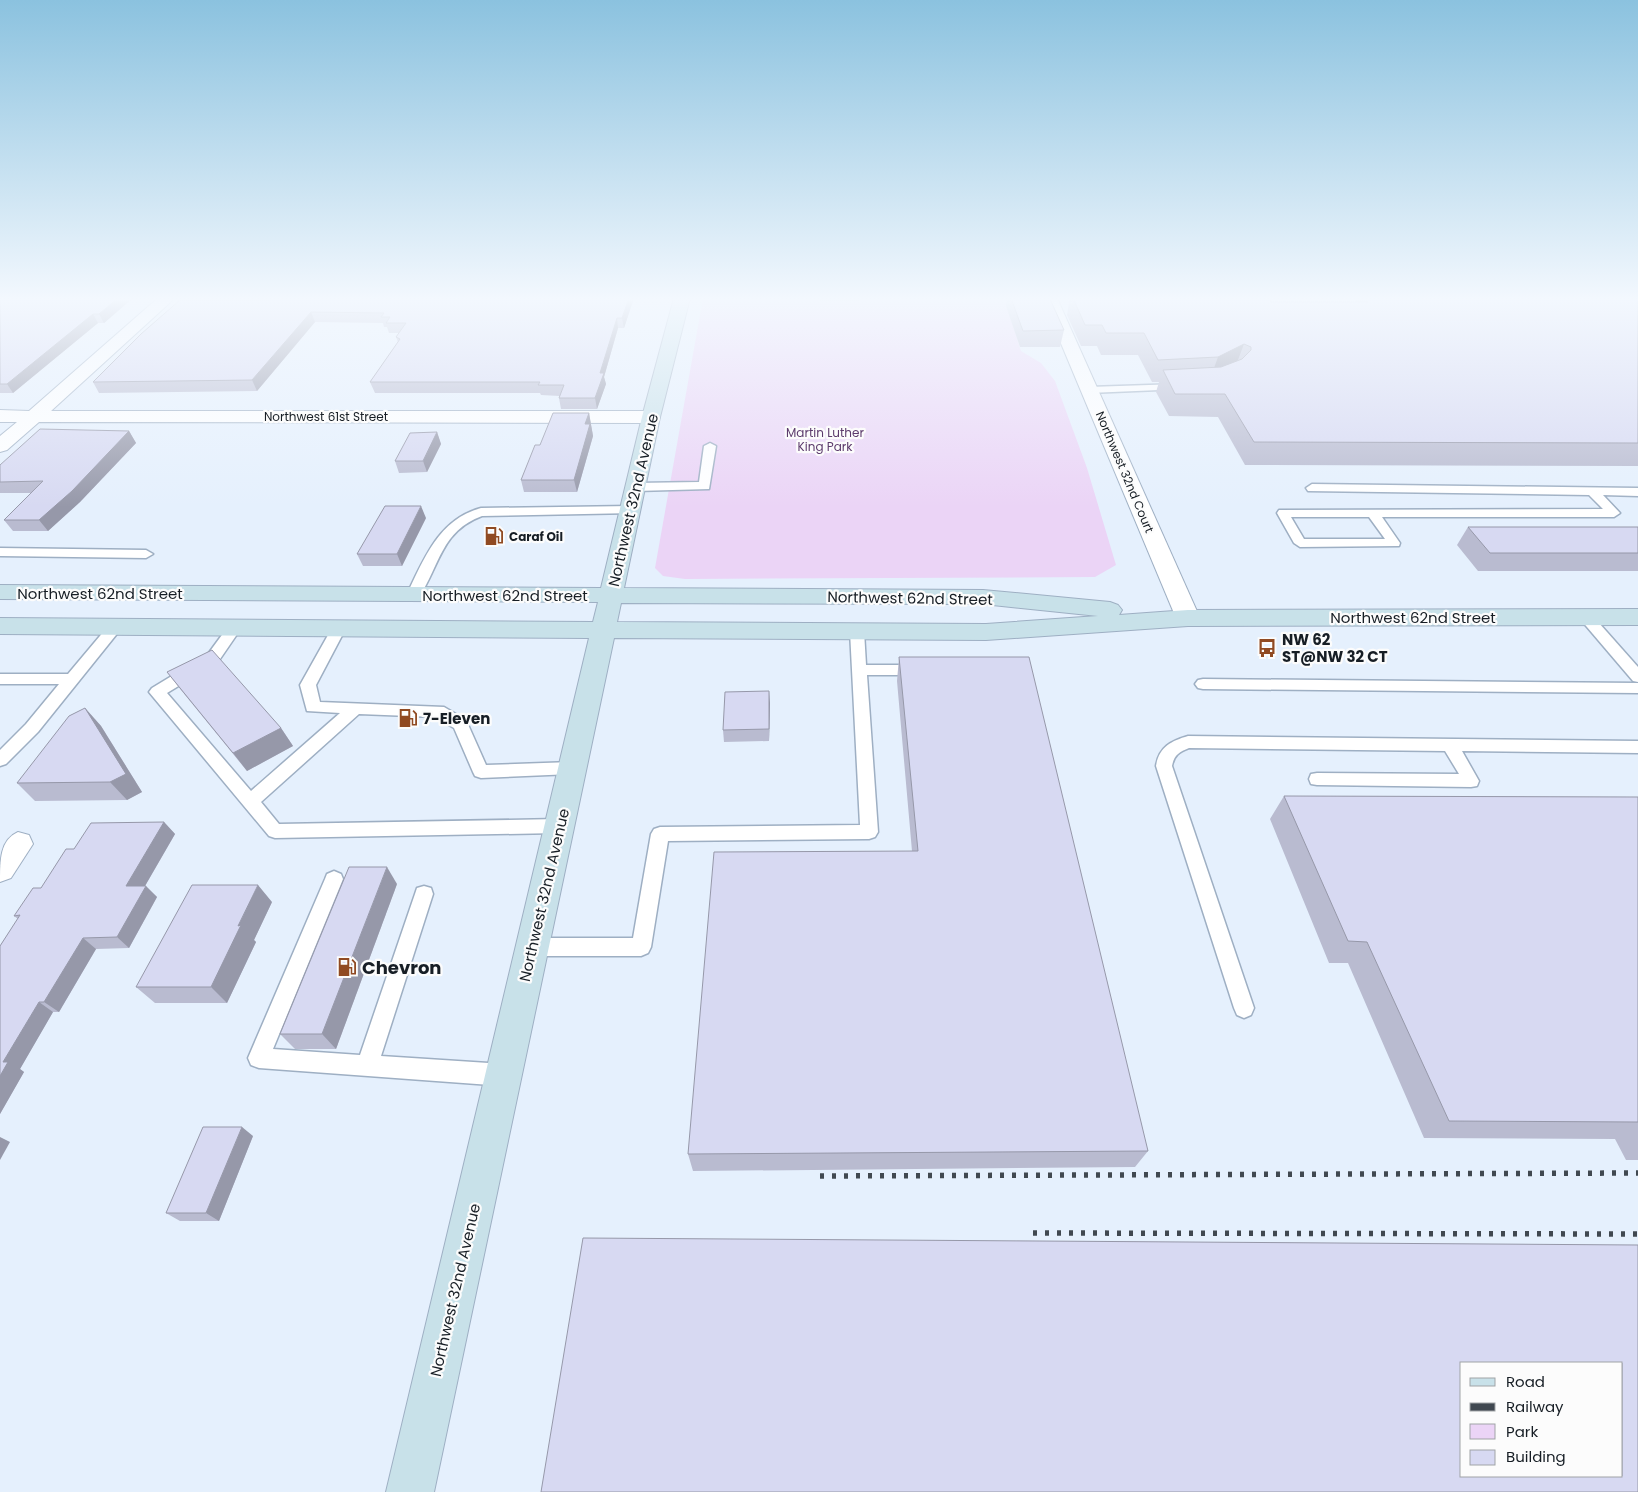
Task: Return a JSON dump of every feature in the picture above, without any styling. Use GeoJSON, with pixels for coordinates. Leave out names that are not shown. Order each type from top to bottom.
{"type":"FeatureCollection","features":[{"type":"Feature","properties":{"kind":"main road","name":"Northwest 32nd Avenue"},"geometry":{"type":"LineString","coordinates":[[410,1492],[651,417],[664,368]]}},
{"type":"Feature","properties":{"kind":"main road","name":"Northwest 62nd Street"},"geometry":{"type":"LineString","coordinates":[[0,592],[983,598],[1188,618]]}},
{"type":"Feature","properties":{"kind":"main road","name":"Northwest 62nd Street"},"geometry":{"type":"LineString","coordinates":[[0,626],[604,628],[986,632],[1188,618],[1638,617]]}},
{"type":"Feature","properties":{"kind":"street"},"geometry":{"type":"LineString","coordinates":[[0,446],[88,368]]}},
{"type":"Feature","properties":{"kind":"street","name":"Northwest 32nd Court"},"geometry":{"type":"LineString","coordinates":[[1079,368],[1188,618]]}},
{"type":"Feature","properties":{"kind":"street","name":"Northwest 61st Street"},"geometry":{"type":"LineString","coordinates":[[0,416],[651,417]]}},
{"type":"Feature","properties":{"kind":"street"},"geometry":{"type":"LineString","coordinates":[[0,869],[18,844]]}},
{"type":"Feature","properties":{"kind":"lane"},"geometry":{"type":"LineString","coordinates":[[1089,390],[1194,386]]}},
{"type":"Feature","properties":{"kind":"lane"},"geometry":{"type":"LineString","coordinates":[[636,487],[705,486],[710,446]]}},
{"type":"Feature","properties":{"kind":"lane"},"geometry":{"type":"LineString","coordinates":[[1312,488],[1638,492]]}},
{"type":"Feature","properties":{"kind":"lane"},"geometry":{"type":"LineString","coordinates":[[1373,513],[1394,543],[1300,543],[1283,513],[1373,513],[1614,513],[1592,491]]}},
{"type":"Feature","properties":{"kind":"lane"},"geometry":{"type":"LineString","coordinates":[[414,594],[440,540],[456,524],[471,514],[481,512],[631,510]]}},
{"type":"Feature","properties":{"kind":"lane"},"geometry":{"type":"LineString","coordinates":[[0,552],[146,554]]}},
{"type":"Feature","properties":{"kind":"lane"},"geometry":{"type":"LineString","coordinates":[[1586,617],[1638,677]]}},
{"type":"Feature","properties":{"kind":"lane"},"geometry":{"type":"LineString","coordinates":[[0,760],[32,728],[115,627]]}},
{"type":"Feature","properties":{"kind":"lane"},"geometry":{"type":"LineString","coordinates":[[235,627],[213,658],[157,692],[275,832],[559,826]]}},
{"type":"Feature","properties":{"kind":"lane"},"geometry":{"type":"LineString","coordinates":[[339,628],[308,685],[313,707],[438,712],[460,724],[481,772],[572,768]]}},
{"type":"Feature","properties":{"kind":"lane"},"geometry":{"type":"LineString","coordinates":[[532,947],[641,947],[660,834],[868,832],[857,631]]}},
{"type":"Feature","properties":{"kind":"lane"},"geometry":{"type":"LineString","coordinates":[[859,670],[934,670]]}},
{"type":"Feature","properties":{"kind":"lane"},"geometry":{"type":"LineString","coordinates":[[0,679],[72,679]]}},
{"type":"Feature","properties":{"kind":"lane"},"geometry":{"type":"LineString","coordinates":[[1203,684],[1638,688]]}},
{"type":"Feature","properties":{"kind":"lane"},"geometry":{"type":"LineString","coordinates":[[250,802],[355,709]]}},
{"type":"Feature","properties":{"kind":"lane"},"geometry":{"type":"LineString","coordinates":[[1244,1008],[1164,766],[1166,756],[1172,747],[1188,742],[1638,747]]}},
{"type":"Feature","properties":{"kind":"lane"},"geometry":{"type":"LineString","coordinates":[[1317,779],[1471,781],[1450,744]]}},
{"type":"Feature","properties":{"kind":"lane"},"geometry":{"type":"LineString","coordinates":[[334,880],[259,1058],[504,1075]]}},
{"type":"Feature","properties":{"kind":"lane"},"geometry":{"type":"LineString","coordinates":[[367,1066],[424,894]]}},
{"type":"Feature","properties":{"kind":"green space","name":"Martin Luther King Park"},"geometry":{"type":"Polygon","coordinates":[[[691,368],[1045,368],[1055,381],[1087,468],[1116,565],[1095,577],[685,579],[663,576],[655,568],[691,368]]]}},
{"type":"Feature","properties":{"kind":"building"},"geometry":{"type":"Polygon","coordinates":[[[0,368],[27,368],[7,384],[0,384],[0,368]]]}},
{"type":"Feature","properties":{"kind":"building"},"geometry":{"type":"Polygon","coordinates":[[[107,368],[263,368],[252,380],[93,382],[107,368]]]}},
{"type":"Feature","properties":{"kind":"building"},"geometry":{"type":"Polygon","coordinates":[[[380,368],[602,368],[600,373],[604,373],[595,398],[559,398],[564,385],[538,385],[540,382],[370,382],[380,368]]]}},
{"type":"Feature","properties":{"kind":"building"},"geometry":{"type":"Polygon","coordinates":[[[1209,368],[1638,368],[1638,443],[1254,442],[1225,394],[1175,394],[1163,370],[1209,368]]]}},
{"type":"Feature","properties":{"kind":"building"},"geometry":{"type":"Polygon","coordinates":[[[553,413],[589,413],[585,424],[590,424],[574,480],[521,480],[535,445],[540,445],[553,413]]]}},
{"type":"Feature","properties":{"kind":"building"},"geometry":{"type":"Polygon","coordinates":[[[40,429],[129,431],[72,491],[39,520],[4,520],[43,481],[0,482],[0,465],[40,429]]]}},
{"type":"Feature","properties":{"kind":"building"},"geometry":{"type":"Polygon","coordinates":[[[437,432],[423,461],[395,461],[410,433],[437,432]]]}},
{"type":"Feature","properties":{"kind":"building"},"geometry":{"type":"Polygon","coordinates":[[[385,506],[421,506],[397,554],[357,554],[385,506]]]}},
{"type":"Feature","properties":{"kind":"building"},"geometry":{"type":"Polygon","coordinates":[[[1468,527],[1638,527],[1638,553],[1490,553],[1468,527]]]}},
{"type":"Feature","properties":{"kind":"building"},"geometry":{"type":"Polygon","coordinates":[[[212,650],[281,728],[233,753],[167,672],[212,650]]]}},
{"type":"Feature","properties":{"kind":"building"},"geometry":{"type":"Polygon","coordinates":[[[899,657],[1029,657],[1148,1151],[688,1154],[714,852],[918,851],[899,657]]]}},
{"type":"Feature","properties":{"kind":"building"},"geometry":{"type":"Polygon","coordinates":[[[769,691],[769,729],[723,730],[725,692],[769,691]]]}},
{"type":"Feature","properties":{"kind":"building"},"geometry":{"type":"Polygon","coordinates":[[[85,708],[126,774],[110,782],[17,783],[69,716],[85,708]]]}},
{"type":"Feature","properties":{"kind":"building"},"geometry":{"type":"Polygon","coordinates":[[[1284,796],[1638,797],[1638,1122],[1449,1121],[1367,942],[1348,941],[1284,796]]]}},
{"type":"Feature","properties":{"kind":"building"},"geometry":{"type":"Polygon","coordinates":[[[164,822],[126,886],[146,886],[117,937],[83,938],[44,1002],[39,1002],[3,1062],[8,1062],[0,1076],[0,946],[20,915],[14,916],[33,888],[41,888],[66,849],[74,849],[91,823],[164,822]]]}},
{"type":"Feature","properties":{"kind":"building"},"geometry":{"type":"Polygon","coordinates":[[[349,867],[387,867],[322,1034],[280,1034],[349,867]]]}},
{"type":"Feature","properties":{"kind":"building"},"geometry":{"type":"Polygon","coordinates":[[[192,885],[258,885],[211,987],[136,987],[192,885]]]}},
{"type":"Feature","properties":{"kind":"building"},"geometry":{"type":"Polygon","coordinates":[[[203,1127],[242,1127],[206,1213],[166,1213],[203,1127]]]}},
{"type":"Feature","properties":{"kind":"building"},"geometry":{"type":"Polygon","coordinates":[[[583,1238],[1638,1245],[1638,1492],[541,1492],[583,1238]]]}},
{"type":"Feature","properties":{"kind":"railway"},"geometry":{"type":"LineString","coordinates":[[820,1176],[1638,1173]]}},
{"type":"Feature","properties":{"kind":"railway"},"geometry":{"type":"LineString","coordinates":[[1033,1233],[1638,1234]]}},
{"type":"Feature","properties":{"kind":"place","name":"Caraf Oil"},"geometry":{"type":"Point","coordinates":[494,536]}},
{"type":"Feature","properties":{"kind":"place","name":"NW 62 ST@NW 32 CT"},"geometry":{"type":"Point","coordinates":[1267,648]}},
{"type":"Feature","properties":{"kind":"place","name":"7-Eleven"},"geometry":{"type":"Point","coordinates":[408,718]}},
{"type":"Feature","properties":{"kind":"place","name":"Chevron"},"geometry":{"type":"Point","coordinates":[347,967]}}]}
